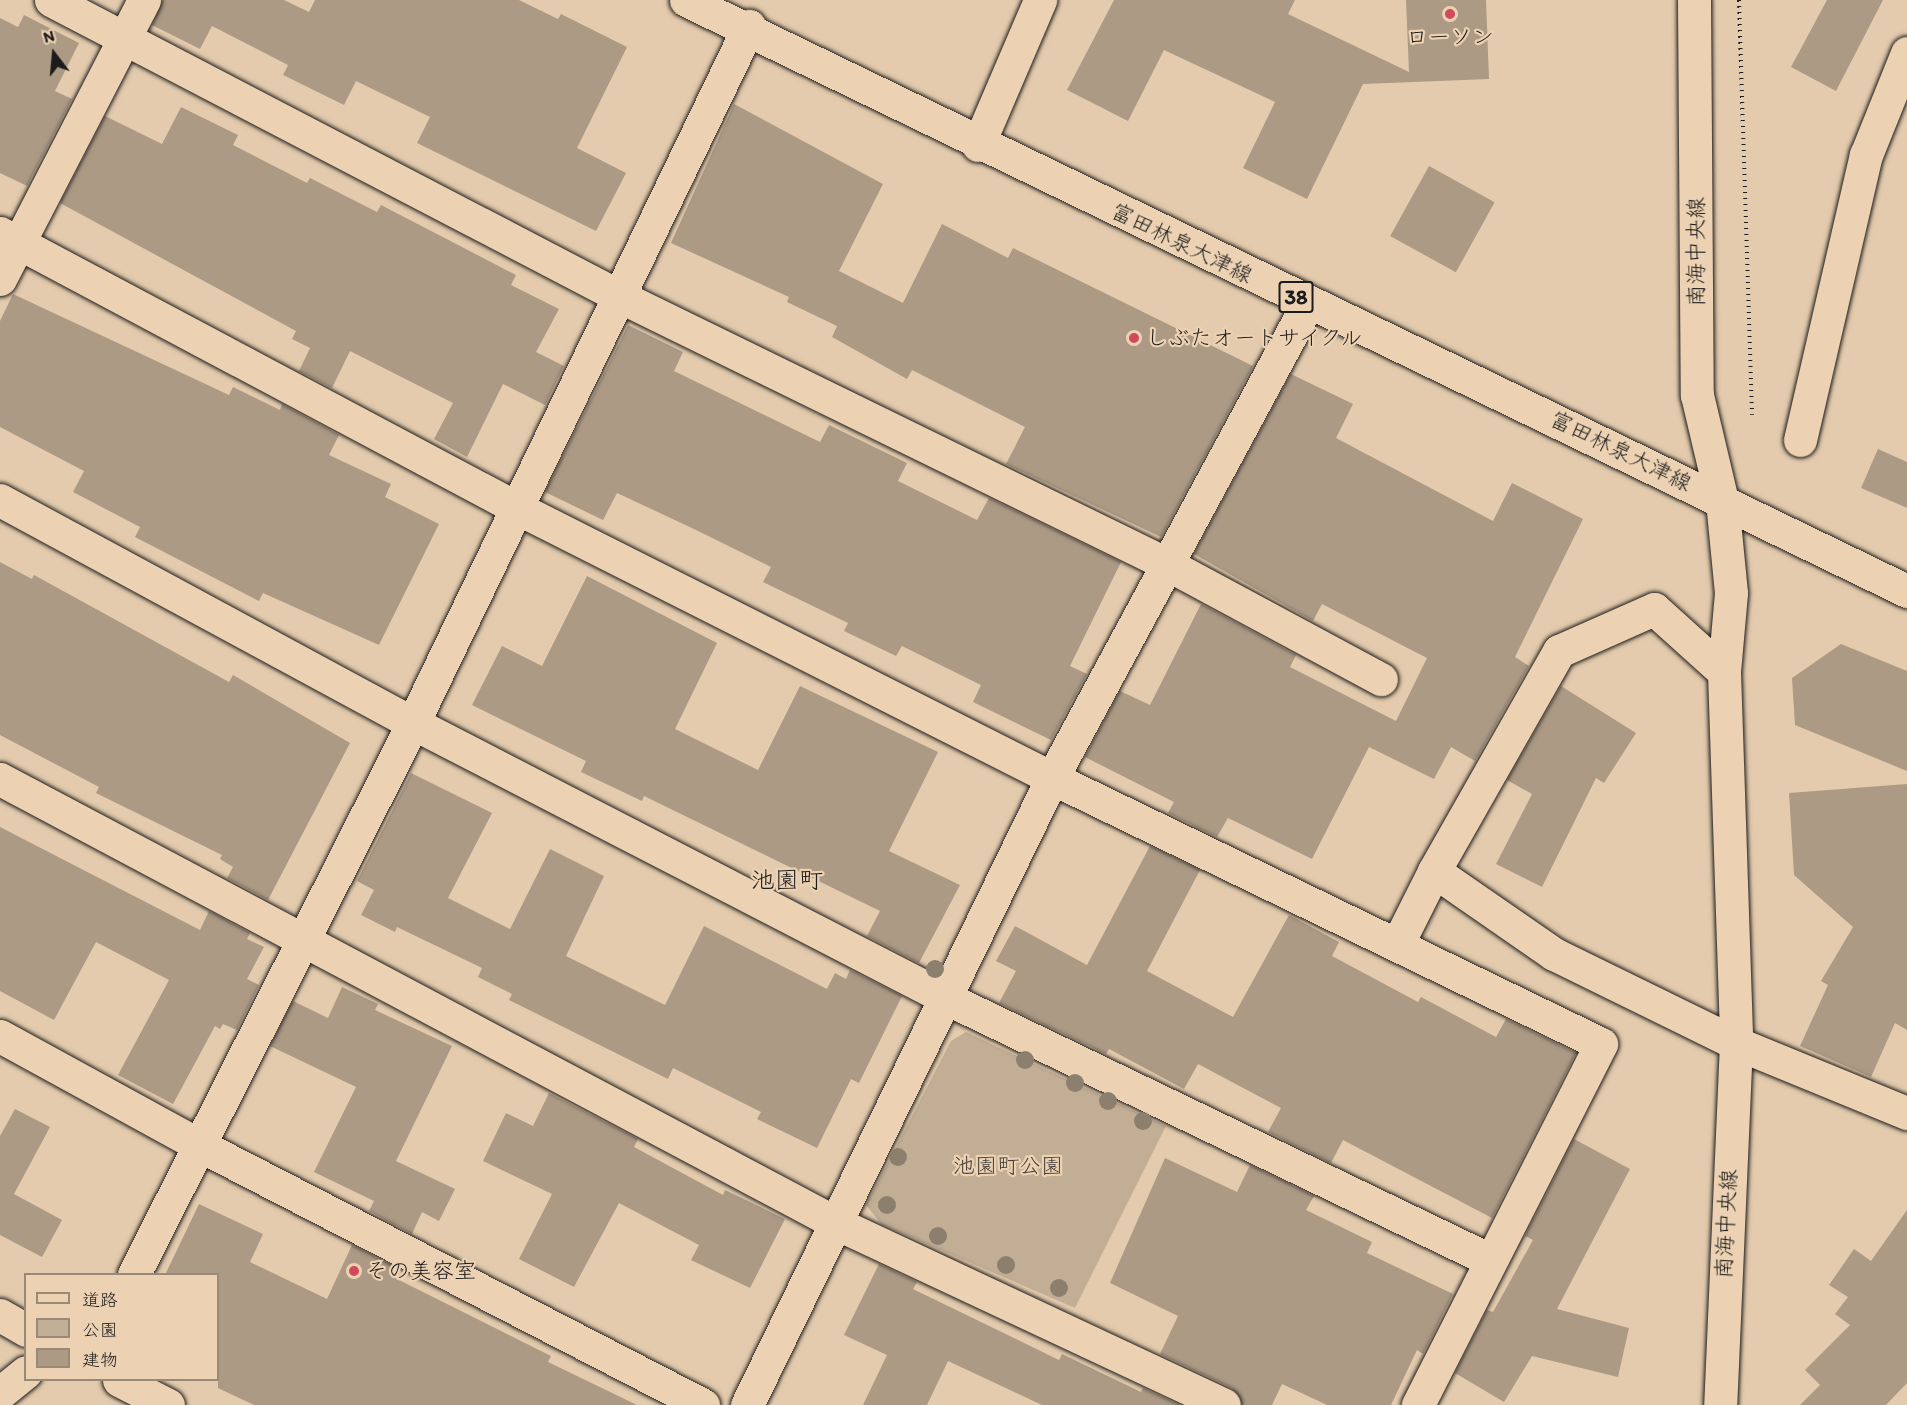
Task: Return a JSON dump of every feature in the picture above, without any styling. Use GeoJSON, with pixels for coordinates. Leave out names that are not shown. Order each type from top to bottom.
{"type":"FeatureCollection","features":[{"type":"Feature","properties":{"kind":"street"},"geometry":{"type":"LineString","coordinates":[[51,0],[619,296],[1167,564],[1381,679]]}},
{"type":"Feature","properties":{"kind":"street"},"geometry":{"type":"LineString","coordinates":[[0,279],[9,238],[144,0]]}},
{"type":"Feature","properties":{"kind":"street","name":"富田林泉大津線"},"geometry":{"type":"LineString","coordinates":[[686,0],[749,26],[978,144],[1308,303],[1634,455],[1722,501],[1907,591]]}},
{"type":"Feature","properties":{"kind":"street"},"geometry":{"type":"LineString","coordinates":[[978,144],[1040,0]]}},
{"type":"Feature","properties":{"kind":"street","name":"南海中央線"},"geometry":{"type":"LineString","coordinates":[[1694,0],[1697,395],[1722,501],[1731,593],[1724,672],[1736,1043],[1720,1405]]}},
{"type":"Feature","properties":{"kind":"street"},"geometry":{"type":"LineString","coordinates":[[135,1273],[413,723],[515,507],[749,26]]}},
{"type":"Feature","properties":{"kind":"street"},"geometry":{"type":"LineString","coordinates":[[1800,440],[1866,155],[1907,53]]}},
{"type":"Feature","properties":{"kind":"street"},"geometry":{"type":"LineString","coordinates":[[9,238],[515,507],[1052,778],[1601,1044],[1418,1405]]}},
{"type":"Feature","properties":{"kind":"street"},"geometry":{"type":"LineString","coordinates":[[747,1405],[948,999],[1052,778],[1308,303]]}},
{"type":"Feature","properties":{"kind":"street"},"geometry":{"type":"LineString","coordinates":[[0,500],[413,723],[948,999],[1490,1260]]}},
{"type":"Feature","properties":{"kind":"street"},"geometry":{"type":"LineString","coordinates":[[1397,945],[1434,871],[1559,651],[1654,609],[1724,672]]}},
{"type":"Feature","properties":{"kind":"street"},"geometry":{"type":"LineString","coordinates":[[0,779],[838,1224],[1224,1405]]}},
{"type":"Feature","properties":{"kind":"street"},"geometry":{"type":"LineString","coordinates":[[1434,871],[1554,954],[1736,1043],[1907,1113]]}},
{"type":"Feature","properties":{"kind":"street"},"geometry":{"type":"LineString","coordinates":[[0,1036],[201,1146],[703,1405]]}},
{"type":"Feature","properties":{"kind":"street"},"geometry":{"type":"LineString","coordinates":[[0,1315],[24,1329]]}},
{"type":"Feature","properties":{"kind":"street"},"geometry":{"type":"LineString","coordinates":[[0,1393],[24,1374]]}},
{"type":"Feature","properties":{"kind":"street"},"geometry":{"type":"LineString","coordinates":[[121,1381],[168,1405]]}},
{"type":"Feature","properties":{"kind":"path"},"geometry":{"type":"LineString","coordinates":[[1739,0],[1752,415]]}},
{"type":"Feature","properties":{"kind":"green space","name":"池園町公園"},"geometry":{"type":"Polygon","coordinates":[[[966,1032],[1166,1126],[1075,1308],[881,1224],[866,1205],[951,1041],[966,1032]]]}},
{"type":"Feature","properties":{"kind":"building"},"geometry":{"type":"Polygon","coordinates":[[[163,0],[284,0],[309,12],[315,0],[519,0],[558,19],[561,14],[627,47],[577,148],[626,173],[596,231],[417,143],[430,117],[356,81],[344,105],[283,75],[288,65],[212,26],[200,49],[152,25],[163,0]]]}},
{"type":"Feature","properties":{"kind":"building"},"geometry":{"type":"Polygon","coordinates":[[[1114,0],[1295,0],[1288,14],[1409,72],[1406,0],[1486,0],[1489,79],[1363,84],[1307,199],[1243,168],[1275,102],[1164,50],[1128,121],[1067,90],[1114,0]]]}},
{"type":"Feature","properties":{"kind":"building"},"geometry":{"type":"Polygon","coordinates":[[[1827,0],[1883,0],[1836,91],[1791,67],[1827,0]]]}},
{"type":"Feature","properties":{"kind":"building"},"geometry":{"type":"Polygon","coordinates":[[[24,15],[79,43],[55,91],[72,99],[27,186],[0,173],[0,18],[18,27],[24,15]]]}},
{"type":"Feature","properties":{"kind":"building"},"geometry":{"type":"Polygon","coordinates":[[[734,104],[883,184],[839,271],[903,303],[942,224],[1008,258],[1013,248],[1253,366],[1161,537],[1006,464],[1025,427],[912,370],[907,379],[832,337],[837,326],[787,302],[789,297],[671,243],[734,104]]]}},
{"type":"Feature","properties":{"kind":"building"},"geometry":{"type":"Polygon","coordinates":[[[181,107],[238,135],[233,145],[307,183],[310,178],[377,212],[381,205],[516,275],[511,285],[559,309],[536,352],[564,366],[545,405],[503,384],[467,457],[434,439],[453,403],[350,351],[332,388],[299,371],[310,348],[292,339],[296,331],[60,203],[105,116],[162,144],[181,107]]]}},
{"type":"Feature","properties":{"kind":"building"},"geometry":{"type":"Polygon","coordinates":[[[1429,166],[1495,202],[1456,272],[1390,236],[1429,166]]]}},
{"type":"Feature","properties":{"kind":"building"},"geometry":{"type":"Polygon","coordinates":[[[13,294],[229,395],[233,387],[280,410],[282,404],[339,435],[329,455],[391,484],[385,497],[439,524],[379,645],[263,593],[259,601],[135,537],[140,527],[73,492],[84,471],[0,427],[0,321],[13,294]]]}},
{"type":"Feature","properties":{"kind":"building"},"geometry":{"type":"Polygon","coordinates":[[[628,325],[683,352],[674,371],[820,442],[829,425],[907,463],[898,481],[977,520],[989,498],[1121,562],[1070,666],[1087,674],[1051,740],[973,702],[981,685],[902,646],[896,656],[844,631],[848,623],[763,582],[771,567],[694,529],[617,493],[603,520],[545,492],[628,325]]]}},
{"type":"Feature","properties":{"kind":"building"},"geometry":{"type":"Polygon","coordinates":[[[1291,374],[1353,404],[1336,438],[1493,521],[1512,483],[1583,519],[1515,657],[1529,666],[1475,761],[1451,747],[1434,779],[1369,747],[1312,859],[1228,818],[1217,837],[1168,813],[1174,802],[1085,757],[1120,691],[1150,705],[1201,604],[1296,655],[1290,667],[1396,721],[1427,658],[1322,604],[1313,621],[1194,554],[1291,374]]]}},
{"type":"Feature","properties":{"kind":"building"},"geometry":{"type":"Polygon","coordinates":[[[1878,449],[1907,462],[1907,508],[1861,488],[1878,449]]]}},
{"type":"Feature","properties":{"kind":"building"},"geometry":{"type":"Polygon","coordinates":[[[0,562],[32,579],[34,575],[229,682],[233,675],[350,743],[268,900],[227,878],[233,867],[220,859],[222,855],[96,793],[99,787],[0,735],[0,562]]]}},
{"type":"Feature","properties":{"kind":"building"},"geometry":{"type":"Polygon","coordinates":[[[587,576],[717,643],[675,729],[758,770],[800,686],[938,752],[889,851],[960,885],[919,963],[867,936],[880,911],[644,796],[642,801],[581,772],[586,761],[472,705],[502,646],[542,666],[587,576]]]}},
{"type":"Feature","properties":{"kind":"building"},"geometry":{"type":"Polygon","coordinates":[[[1841,644],[1907,671],[1907,771],[1795,725],[1792,678],[1841,644]]]}},
{"type":"Feature","properties":{"kind":"building"},"geometry":{"type":"Polygon","coordinates":[[[1561,686],[1636,733],[1604,783],[1596,778],[1542,887],[1496,864],[1532,794],[1507,780],[1561,686]]]}},
{"type":"Feature","properties":{"kind":"building"},"geometry":{"type":"Polygon","coordinates":[[[411,773],[492,813],[448,898],[510,929],[550,849],[604,876],[566,956],[665,1005],[704,926],[827,989],[835,973],[846,979],[850,970],[902,996],[859,1083],[851,1079],[817,1148],[757,1119],[761,1112],[673,1068],[668,1079],[509,1000],[512,994],[478,977],[482,968],[397,927],[395,932],[361,915],[374,890],[357,881],[411,773]]]}},
{"type":"Feature","properties":{"kind":"building"},"geometry":{"type":"Polygon","coordinates":[[[1907,784],[1907,1030],[1895,1023],[1871,1077],[1800,1046],[1828,985],[1821,981],[1853,927],[1794,875],[1789,793],[1907,784]]]}},
{"type":"Feature","properties":{"kind":"building"},"geometry":{"type":"Polygon","coordinates":[[[0,827],[200,930],[209,911],[250,933],[247,939],[264,947],[247,979],[259,985],[237,1030],[223,1024],[220,1029],[215,1026],[173,1104],[118,1075],[169,980],[96,942],[54,1020],[0,991],[0,827]]]}},
{"type":"Feature","properties":{"kind":"building"},"geometry":{"type":"Polygon","coordinates":[[[1150,846],[1200,870],[1147,971],[1233,1017],[1289,915],[1339,942],[1332,956],[1418,1002],[1421,997],[1496,1037],[1506,1019],[1576,1053],[1492,1218],[1343,1140],[1331,1163],[1268,1132],[1281,1108],[1198,1064],[1184,1089],[1109,1049],[1106,1054],[999,1003],[1016,971],[996,961],[1015,926],[1087,965],[1150,846]]]}},
{"type":"Feature","properties":{"kind":"building"},"geometry":{"type":"Polygon","coordinates":[[[342,987],[378,1004],[375,1010],[452,1046],[396,1161],[455,1189],[439,1221],[422,1212],[412,1234],[369,1211],[374,1201],[314,1172],[356,1087],[270,1046],[293,1001],[328,1018],[342,987]]]}},
{"type":"Feature","properties":{"kind":"building"},"geometry":{"type":"Polygon","coordinates":[[[549,1093],[638,1139],[634,1147],[723,1195],[725,1190],[785,1219],[750,1288],[691,1260],[699,1245],[619,1203],[574,1287],[519,1259],[552,1194],[483,1161],[506,1113],[533,1126],[549,1093]]]}},
{"type":"Feature","properties":{"kind":"building"},"geometry":{"type":"Polygon","coordinates":[[[15,1109],[50,1127],[14,1194],[62,1220],[42,1257],[0,1235],[0,1136],[15,1109]]]}},
{"type":"Feature","properties":{"kind":"building"},"geometry":{"type":"Polygon","coordinates":[[[1574,1139],[1630,1169],[1557,1309],[1629,1328],[1618,1377],[1532,1356],[1504,1402],[1455,1373],[1487,1310],[1493,1312],[1533,1240],[1525,1236],[1574,1139]]]}},
{"type":"Feature","properties":{"kind":"building"},"geometry":{"type":"Polygon","coordinates":[[[1165,1158],[1237,1192],[1250,1165],[1314,1196],[1306,1210],[1372,1242],[1367,1253],[1453,1294],[1423,1354],[1417,1350],[1391,1405],[1327,1405],[1282,1384],[1272,1405],[1242,1405],[1232,1388],[1160,1354],[1178,1316],[1110,1283],[1165,1158]]]}},
{"type":"Feature","properties":{"kind":"building"},"geometry":{"type":"Polygon","coordinates":[[[199,1204],[263,1234],[250,1262],[327,1299],[352,1245],[395,1267],[391,1276],[551,1356],[548,1362],[637,1405],[254,1405],[218,1388],[219,1273],[166,1273],[199,1204]]]}},
{"type":"Feature","properties":{"kind":"building"},"geometry":{"type":"Polygon","coordinates":[[[1907,1210],[1907,1383],[1886,1405],[1800,1405],[1820,1385],[1805,1370],[1850,1325],[1835,1314],[1848,1297],[1829,1285],[1854,1249],[1871,1261],[1907,1210]]]}},
{"type":"Feature","properties":{"kind":"building"},"geometry":{"type":"Polygon","coordinates":[[[879,1264],[917,1282],[913,1289],[1059,1360],[1062,1354],[1141,1392],[1143,1388],[1180,1405],[1042,1405],[948,1361],[927,1405],[863,1405],[887,1355],[844,1335],[879,1264]]]}},
{"type":"Feature","properties":{"kind":"place","name":"ローソン"},"geometry":{"type":"Point","coordinates":[1450,14]}},
{"type":"Feature","properties":{"kind":"place","name":"しぶたオートサイクル"},"geometry":{"type":"Point","coordinates":[1134,338]}},
{"type":"Feature","properties":{"kind":"place","name":"その美容室"},"geometry":{"type":"Point","coordinates":[354,1271]}},
{"type":"Feature","properties":{"kind":"district","name":"池園町"},"geometry":{"type":"Point","coordinates":[787,880]}}]}
